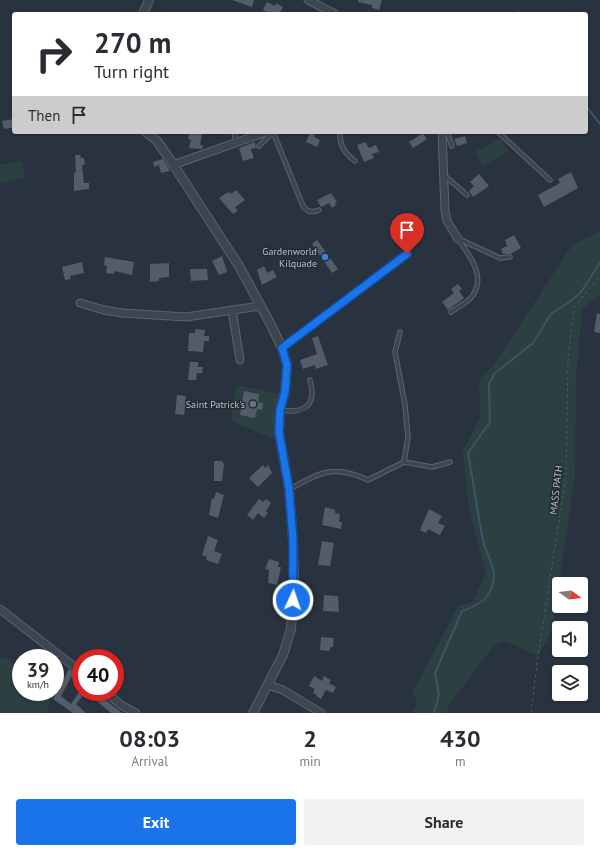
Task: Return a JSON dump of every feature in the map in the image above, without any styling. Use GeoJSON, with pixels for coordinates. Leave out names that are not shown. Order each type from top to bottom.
{"type":"FeatureCollection","features":[{"type":"Feature","properties":{"kind":"street"},"geometry":{"type":"LineString","coordinates":[[144,12],[149,0]]}},
{"type":"Feature","properties":{"kind":"street"},"geometry":{"type":"LineString","coordinates":[[308,0],[331,12]]}},
{"type":"Feature","properties":{"kind":"street"},"geometry":{"type":"LineString","coordinates":[[148,134],[157,141],[239,266],[282,348],[287,365],[285,392],[280,410],[279,432],[289,489],[294,586],[291,629],[283,655],[254,713]]}},
{"type":"Feature","properties":{"kind":"street"},"geometry":{"type":"LineString","coordinates":[[173,165],[260,134]]}},
{"type":"Feature","properties":{"kind":"street"},"geometry":{"type":"LineString","coordinates":[[442,134],[443,174],[447,221],[458,239]]}},
{"type":"Feature","properties":{"kind":"street"},"geometry":{"type":"LineString","coordinates":[[80,303],[104,310],[186,318],[260,306]]}},
{"type":"Feature","properties":{"kind":"street"},"geometry":{"type":"LineString","coordinates":[[232,310],[240,360]]}},
{"type":"Feature","properties":{"kind":"street"},"geometry":{"type":"LineString","coordinates":[[0,609],[72,665]]}},
{"type":"Feature","properties":{"kind":"street"},"geometry":{"type":"LineString","coordinates":[[268,685],[293,695],[321,713]]}},
{"type":"Feature","properties":{"kind":"street"},"geometry":{"type":"LineString","coordinates":[[116,701],[136,713]]}},
{"type":"Feature","properties":{"kind":"lane"},"geometry":{"type":"LineString","coordinates":[[234,134],[236,142]]}},
{"type":"Feature","properties":{"kind":"lane"},"geometry":{"type":"LineString","coordinates":[[259,146],[271,134]]}},
{"type":"Feature","properties":{"kind":"lane"},"geometry":{"type":"LineString","coordinates":[[274,134],[303,206],[308,211],[313,212],[319,210]]}},
{"type":"Feature","properties":{"kind":"lane"},"geometry":{"type":"LineString","coordinates":[[340,134],[341,144],[348,156],[355,161]]}},
{"type":"Feature","properties":{"kind":"lane"},"geometry":{"type":"LineString","coordinates":[[448,134],[452,146]]}},
{"type":"Feature","properties":{"kind":"lane"},"geometry":{"type":"LineString","coordinates":[[500,134],[550,180]]}},
{"type":"Feature","properties":{"kind":"lane"},"geometry":{"type":"LineString","coordinates":[[443,174],[467,196]]}},
{"type":"Feature","properties":{"kind":"lane"},"geometry":{"type":"LineString","coordinates":[[458,239],[500,258],[510,256]]}},
{"type":"Feature","properties":{"kind":"lane"},"geometry":{"type":"LineString","coordinates":[[451,312],[473,295],[478,273],[473,260],[458,239]]}},
{"type":"Feature","properties":{"kind":"lane"},"geometry":{"type":"LineString","coordinates":[[282,348],[407,254]]}},
{"type":"Feature","properties":{"kind":"lane"},"geometry":{"type":"LineString","coordinates":[[400,332],[395,352],[405,405],[408,437],[404,462]]}},
{"type":"Feature","properties":{"kind":"lane"},"geometry":{"type":"LineString","coordinates":[[280,410],[295,412],[310,404],[313,391],[310,380]]}},
{"type":"Feature","properties":{"kind":"lane"},"geometry":{"type":"LineString","coordinates":[[289,489],[320,472],[349,471],[368,480],[404,462],[432,467],[450,462]]}},
{"type":"Feature","properties":{"kind":"path","name":"MASS PATH"},"geometry":{"type":"LineString","coordinates":[[531,713],[537,663],[566,476],[568,361],[574,308],[600,275]]}},
{"type":"Feature","properties":{"kind":"green space"},"geometry":{"type":"Polygon","coordinates":[[[501,139],[508,152],[482,166],[475,152],[501,139]]]}},
{"type":"Feature","properties":{"kind":"green space"},"geometry":{"type":"Polygon","coordinates":[[[22,161],[25,178],[0,183],[0,165],[22,161]]]}},
{"type":"Feature","properties":{"kind":"green space"},"geometry":{"type":"Polygon","coordinates":[[[600,232],[600,295],[582,309],[576,377],[575,475],[560,577],[552,577],[552,613],[555,613],[553,621],[552,621],[552,630],[538,656],[505,641],[494,645],[449,705],[447,713],[413,713],[417,704],[413,692],[458,606],[473,602],[486,573],[469,508],[463,451],[480,418],[479,380],[493,366],[573,244],[600,232]]]}},
{"type":"Feature","properties":{"kind":"green space"},"geometry":{"type":"Polygon","coordinates":[[[236,385],[280,394],[277,409],[278,441],[231,421],[236,385]]]}},
{"type":"Feature","properties":{"kind":"green space"},"geometry":{"type":"Polygon","coordinates":[[[0,657],[12,661],[12,701],[50,701],[47,713],[0,713],[0,657]]]}},
{"type":"Feature","properties":{"kind":"building"},"geometry":{"type":"Polygon","coordinates":[[[232,0],[254,0],[252,7],[232,0]]]}},
{"type":"Feature","properties":{"kind":"building"},"geometry":{"type":"Polygon","coordinates":[[[358,0],[382,0],[379,10],[372,8],[372,5],[358,2],[358,0]]]}},
{"type":"Feature","properties":{"kind":"building"},"geometry":{"type":"Polygon","coordinates":[[[267,2],[275,6],[276,3],[283,7],[280,12],[267,12],[263,10],[267,2]]]}},
{"type":"Feature","properties":{"kind":"building"},"geometry":{"type":"Polygon","coordinates":[[[12,119],[12,127],[4,129],[2,121],[12,119]]]}},
{"type":"Feature","properties":{"kind":"building"},"geometry":{"type":"Polygon","coordinates":[[[189,134],[202,134],[200,145],[203,145],[202,149],[189,148],[191,140],[188,139],[189,134]]]}},
{"type":"Feature","properties":{"kind":"building"},"geometry":{"type":"Polygon","coordinates":[[[310,134],[315,135],[314,137],[320,140],[317,147],[306,142],[310,134]]]}},
{"type":"Feature","properties":{"kind":"building"},"geometry":{"type":"Polygon","coordinates":[[[421,134],[424,134],[427,139],[413,148],[409,142],[421,134]]]}},
{"type":"Feature","properties":{"kind":"building"},"geometry":{"type":"Polygon","coordinates":[[[465,136],[467,143],[457,146],[454,139],[465,136]]]}},
{"type":"Feature","properties":{"kind":"building"},"geometry":{"type":"Polygon","coordinates":[[[255,142],[256,148],[251,149],[254,158],[243,161],[239,148],[255,142]]]}},
{"type":"Feature","properties":{"kind":"building"},"geometry":{"type":"Polygon","coordinates":[[[365,142],[369,148],[376,145],[379,152],[372,154],[374,158],[364,162],[357,145],[365,142]]]}},
{"type":"Feature","properties":{"kind":"building"},"geometry":{"type":"Polygon","coordinates":[[[75,155],[80,155],[81,158],[84,158],[85,165],[82,165],[84,183],[89,183],[89,189],[74,191],[74,173],[76,172],[75,155]]]}},
{"type":"Feature","properties":{"kind":"building"},"geometry":{"type":"Polygon","coordinates":[[[163,159],[170,171],[161,173],[159,165],[154,167],[153,162],[163,159]]]}},
{"type":"Feature","properties":{"kind":"building"},"geometry":{"type":"Polygon","coordinates":[[[571,172],[578,188],[544,207],[538,195],[560,183],[558,179],[571,172]]]}},
{"type":"Feature","properties":{"kind":"building"},"geometry":{"type":"Polygon","coordinates":[[[479,174],[489,186],[473,197],[469,191],[474,186],[470,182],[479,174]]]}},
{"type":"Feature","properties":{"kind":"building"},"geometry":{"type":"Polygon","coordinates":[[[236,190],[245,200],[235,207],[238,211],[233,214],[219,198],[230,192],[231,194],[236,190]]]}},
{"type":"Feature","properties":{"kind":"building"},"geometry":{"type":"Polygon","coordinates":[[[331,193],[337,202],[335,203],[336,205],[332,208],[329,203],[321,207],[317,200],[331,193]]]}},
{"type":"Feature","properties":{"kind":"building"},"geometry":{"type":"Polygon","coordinates":[[[514,235],[521,248],[510,254],[503,254],[501,249],[507,246],[505,240],[514,235]]]}},
{"type":"Feature","properties":{"kind":"building","name":"Gardenworld Kilquade"},"geometry":{"type":"Polygon","coordinates":[[[317,240],[338,269],[332,273],[312,244],[317,240]]]}},
{"type":"Feature","properties":{"kind":"building"},"geometry":{"type":"Polygon","coordinates":[[[222,256],[227,272],[219,275],[212,261],[222,256]]]}},
{"type":"Feature","properties":{"kind":"building"},"geometry":{"type":"Polygon","coordinates":[[[105,257],[134,262],[132,275],[114,271],[114,274],[106,273],[107,266],[104,265],[105,257]]]}},
{"type":"Feature","properties":{"kind":"building"},"geometry":{"type":"Polygon","coordinates":[[[82,262],[84,273],[70,276],[71,279],[65,280],[62,267],[82,262]]]}},
{"type":"Feature","properties":{"kind":"building"},"geometry":{"type":"Polygon","coordinates":[[[169,263],[169,277],[159,278],[159,281],[150,282],[150,264],[169,263]]]}},
{"type":"Feature","properties":{"kind":"building"},"geometry":{"type":"Polygon","coordinates":[[[264,266],[267,273],[273,270],[277,277],[262,285],[257,270],[264,266]]]}},
{"type":"Feature","properties":{"kind":"building"},"geometry":{"type":"Polygon","coordinates":[[[190,269],[207,269],[208,280],[191,281],[190,269]]]}},
{"type":"Feature","properties":{"kind":"building"},"geometry":{"type":"Polygon","coordinates":[[[458,284],[462,289],[459,291],[464,298],[448,310],[442,302],[454,293],[451,289],[458,284]]]}},
{"type":"Feature","properties":{"kind":"building"},"geometry":{"type":"Polygon","coordinates":[[[597,313],[600,314],[600,333],[594,332],[597,313]]]}},
{"type":"Feature","properties":{"kind":"building"},"geometry":{"type":"Polygon","coordinates":[[[195,329],[205,330],[204,336],[209,336],[209,341],[204,341],[203,352],[188,351],[189,333],[195,333],[195,329]]]}},
{"type":"Feature","properties":{"kind":"building"},"geometry":{"type":"Polygon","coordinates":[[[318,336],[328,365],[316,369],[315,365],[303,369],[300,360],[317,354],[312,338],[318,336]]]}},
{"type":"Feature","properties":{"kind":"building"},"geometry":{"type":"Polygon","coordinates":[[[190,362],[198,362],[198,367],[203,367],[202,373],[197,373],[196,380],[188,380],[190,362]]]}},
{"type":"Feature","properties":{"kind":"building","name":"Saint Patrick's"},"geometry":{"type":"Polygon","coordinates":[[[244,391],[259,394],[258,402],[263,403],[262,410],[257,409],[255,418],[240,415],[244,391]]]}},
{"type":"Feature","properties":{"kind":"building"},"geometry":{"type":"Polygon","coordinates":[[[177,395],[186,396],[185,402],[191,402],[190,407],[185,407],[184,415],[175,414],[177,395]]]}},
{"type":"Feature","properties":{"kind":"building"},"geometry":{"type":"Polygon","coordinates":[[[214,461],[222,461],[224,464],[222,481],[214,481],[214,461]]]}},
{"type":"Feature","properties":{"kind":"building"},"geometry":{"type":"Polygon","coordinates":[[[263,465],[265,468],[268,465],[272,473],[258,487],[249,478],[263,465]]]}},
{"type":"Feature","properties":{"kind":"building"},"geometry":{"type":"Polygon","coordinates":[[[216,492],[224,495],[218,518],[209,515],[212,498],[214,499],[216,492]]]}},
{"type":"Feature","properties":{"kind":"building"},"geometry":{"type":"Polygon","coordinates":[[[259,499],[263,502],[266,499],[271,503],[266,511],[268,513],[264,518],[258,513],[253,520],[247,515],[259,499]]]}},
{"type":"Feature","properties":{"kind":"building"},"geometry":{"type":"Polygon","coordinates":[[[325,507],[335,510],[335,513],[340,514],[339,522],[342,522],[341,529],[322,525],[325,507]]]}},
{"type":"Feature","properties":{"kind":"building"},"geometry":{"type":"Polygon","coordinates":[[[429,509],[442,516],[438,523],[445,526],[440,535],[428,529],[426,533],[420,530],[429,509]]]}},
{"type":"Feature","properties":{"kind":"building"},"geometry":{"type":"Polygon","coordinates":[[[208,536],[218,540],[214,551],[222,554],[218,564],[206,560],[207,557],[202,555],[208,536]]]}},
{"type":"Feature","properties":{"kind":"building"},"geometry":{"type":"Polygon","coordinates":[[[322,541],[334,543],[330,566],[318,565],[322,541]]]}},
{"type":"Feature","properties":{"kind":"building"},"geometry":{"type":"Polygon","coordinates":[[[269,559],[279,562],[278,567],[281,567],[277,585],[268,583],[269,570],[265,569],[269,559]]]}},
{"type":"Feature","properties":{"kind":"building"},"geometry":{"type":"Polygon","coordinates":[[[324,595],[338,596],[339,612],[323,611],[324,595]]]}},
{"type":"Feature","properties":{"kind":"building"},"geometry":{"type":"Polygon","coordinates":[[[321,637],[334,638],[333,647],[330,647],[330,651],[320,650],[321,637]]]}},
{"type":"Feature","properties":{"kind":"building"},"geometry":{"type":"Polygon","coordinates":[[[69,669],[72,671],[72,678],[71,677],[64,690],[64,678],[69,669]]]}},
{"type":"Feature","properties":{"kind":"building"},"geometry":{"type":"Polygon","coordinates":[[[314,676],[322,681],[324,676],[331,680],[329,683],[336,687],[333,693],[326,690],[321,699],[316,696],[317,695],[313,693],[315,689],[309,686],[314,676]]]}},
{"type":"Feature","properties":{"kind":"building"},"geometry":{"type":"Polygon","coordinates":[[[64,698],[71,704],[73,701],[78,701],[76,704],[86,713],[73,713],[56,701],[64,701],[64,698]]]}},
{"type":"Feature","properties":{"kind":"building"},"geometry":{"type":"Polygon","coordinates":[[[97,701],[107,701],[122,713],[111,713],[97,701]]]}},
{"type":"Feature","properties":{"kind":"waterway"},"geometry":{"type":"LineString","coordinates":[[588,109],[600,124]]}},
{"type":"Feature","properties":{"kind":"waterway"},"geometry":{"type":"LineString","coordinates":[[434,713],[439,695],[435,673],[462,611],[480,603],[488,595],[493,583],[494,573],[484,544],[468,453],[490,422],[489,384],[495,373],[533,343],[551,314],[581,292],[600,263]]}},
{"type":"Feature","properties":{"kind":"place","name":"Gardenworld Kilquade"},"geometry":{"type":"Point","coordinates":[325,257]}},
{"type":"Feature","properties":{"kind":"place","name":"Saint Patrick's"},"geometry":{"type":"Point","coordinates":[253,404]}},
{"type":"Feature","properties":{"kind":"route"},"geometry":{"type":"LineString","coordinates":[[293,600],[293,540],[289,489],[279,432],[280,410],[285,392],[287,365],[282,348],[407,254]]}}]}
